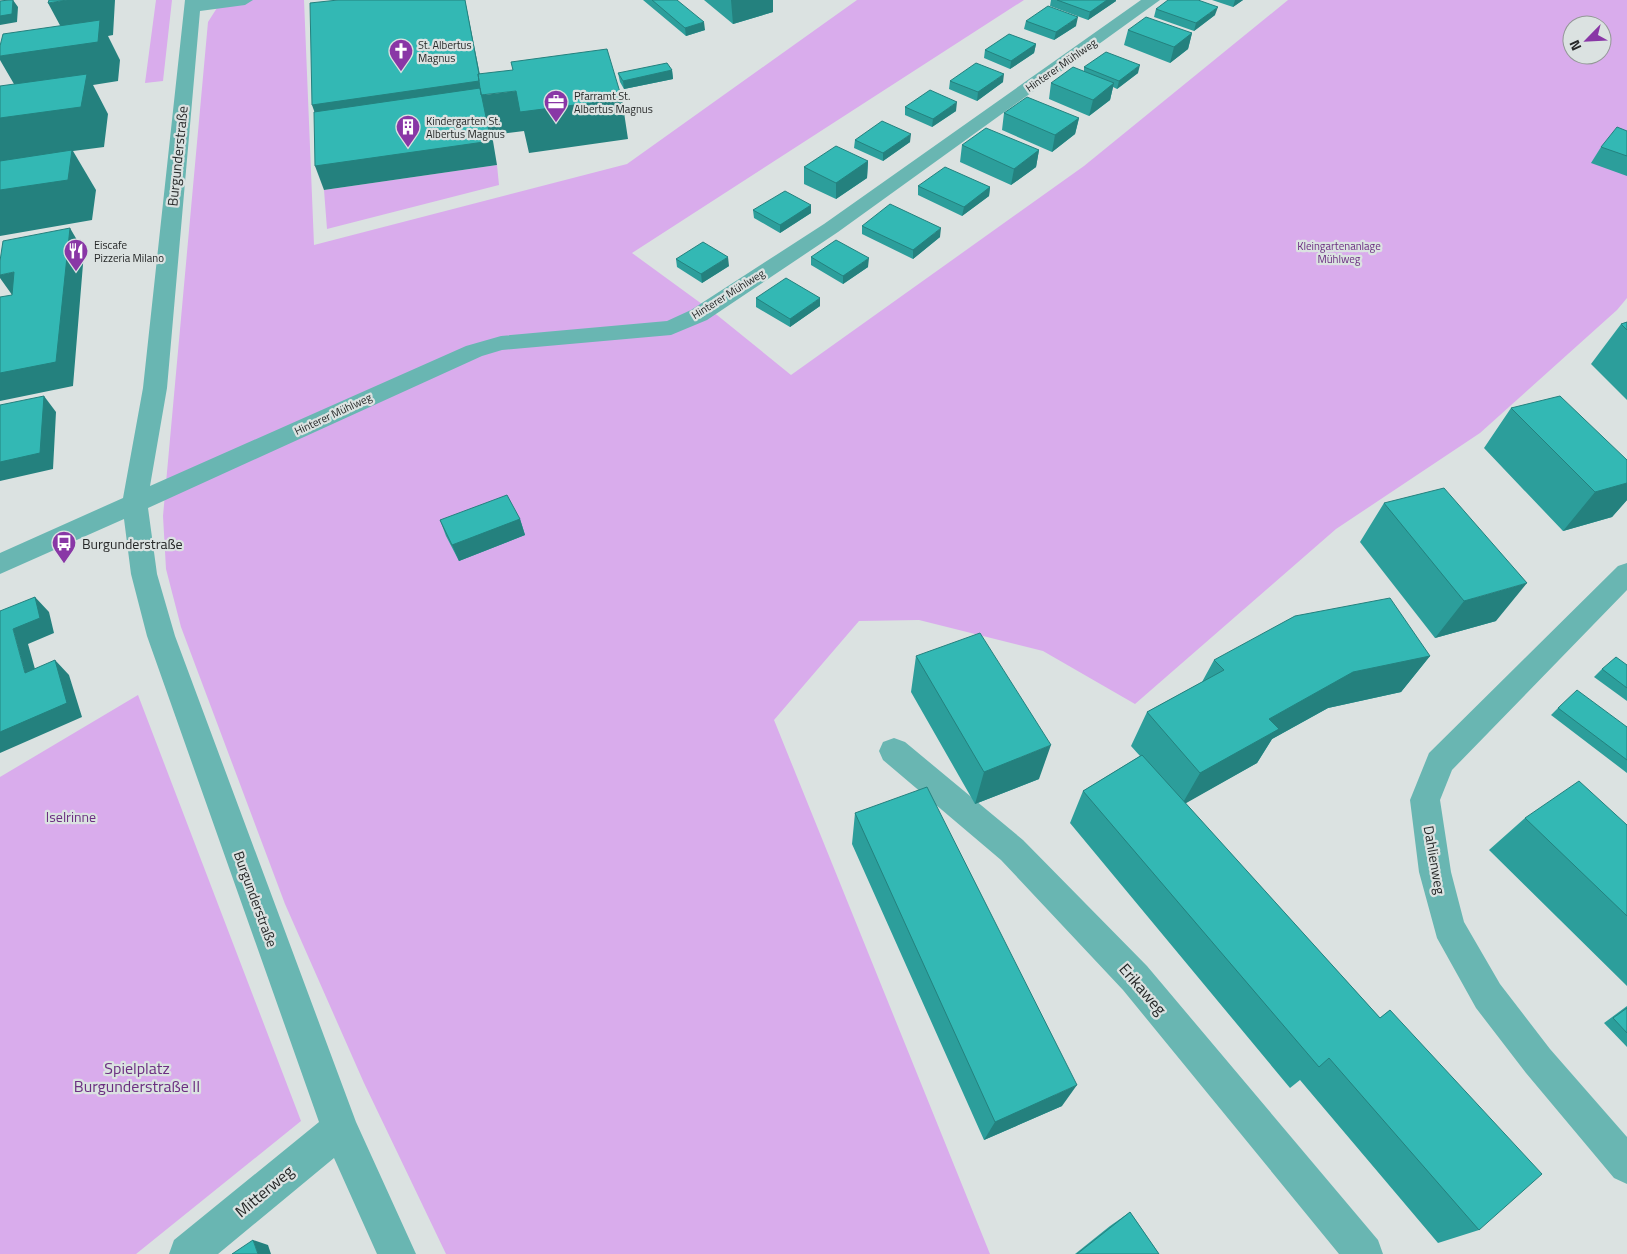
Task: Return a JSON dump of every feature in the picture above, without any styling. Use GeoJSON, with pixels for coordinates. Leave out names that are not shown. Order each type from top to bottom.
{"type":"FeatureCollection","features":[{"type":"Feature","properties":{"kind":"street"},"geometry":{"type":"LineString","coordinates":[[193,4],[245,0]]}},
{"type":"Feature","properties":{"kind":"street","name":"Hinterer Mühlweg"},"geometry":{"type":"LineString","coordinates":[[0,564],[135,502],[261,448],[400,382],[474,351],[501,343],[671,328],[699,315],[831,228],[1152,0]]}},
{"type":"Feature","properties":{"kind":"street","name":"Burgunderstraße"},"geometry":{"type":"LineString","coordinates":[[193,4],[155,388],[135,502],[144,574],[161,636],[340,1129],[397,1254]]}},
{"type":"Feature","properties":{"kind":"street","name":"Dahlienweg"},"geometry":{"type":"LineString","coordinates":[[1627,573],[1440,762],[1425,800],[1435,872],[1449,927],[1488,996],[1538,1061],[1627,1164]]}},
{"type":"Feature","properties":{"kind":"street","name":"Erikaweg"},"geometry":{"type":"LineString","coordinates":[[894,751],[1012,850],[1135,978],[1364,1254]]}},
{"type":"Feature","properties":{"kind":"street","name":"Mitterweg"},"geometry":{"type":"LineString","coordinates":[[188,1254],[340,1129]]}},
{"type":"Feature","properties":{"kind":"green space"},"geometry":{"type":"Polygon","coordinates":[[[156,0],[172,0],[163,81],[145,83],[156,0]]]}},
{"type":"Feature","properties":{"kind":"green space","name":"Kleingartenanlage Mühlweg"},"geometry":{"type":"Polygon","coordinates":[[[222,0],[304,0],[314,245],[627,164],[857,0],[1024,0],[632,253],[717,315],[791,375],[1084,166],[1288,0],[1627,0],[1627,298],[1617,310],[1480,433],[1336,529],[1135,704],[1043,651],[919,620],[859,621],[774,720],[990,1254],[446,1254],[364,1083],[285,904],[181,627],[166,569],[163,516],[208,22],[222,0]]]}},
{"type":"Feature","properties":{"kind":"green space"},"geometry":{"type":"Polygon","coordinates":[[[497,165],[499,185],[327,229],[324,190],[497,165]]]}},
{"type":"Feature","properties":{"kind":"green space","name":"Spielplatz Burgunderstraße II"},"geometry":{"type":"Polygon","coordinates":[[[138,695],[301,1121],[136,1254],[0,1254],[0,777],[138,695]]]}},
{"type":"Feature","properties":{"kind":"building"},"geometry":{"type":"Polygon","coordinates":[[[13,0],[12,14],[0,16],[0,1],[13,0]]]}},
{"type":"Feature","properties":{"kind":"building"},"geometry":{"type":"Polygon","coordinates":[[[49,0],[67,0],[48,3],[49,0]]]}},
{"type":"Feature","properties":{"kind":"building","name":"St. Albertus Magnus"},"geometry":{"type":"Polygon","coordinates":[[[338,0],[465,0],[479,81],[312,105],[310,3],[338,0]]]}},
{"type":"Feature","properties":{"kind":"building"},"geometry":{"type":"Polygon","coordinates":[[[652,0],[677,0],[704,22],[685,28],[652,0]]]}},
{"type":"Feature","properties":{"kind":"building"},"geometry":{"type":"Polygon","coordinates":[[[1057,0],[1107,0],[1090,12],[1057,0]]]}},
{"type":"Feature","properties":{"kind":"building"},"geometry":{"type":"Polygon","coordinates":[[[1168,0],[1198,0],[1218,7],[1196,23],[1156,9],[1168,0]]]}},
{"type":"Feature","properties":{"kind":"building"},"geometry":{"type":"Polygon","coordinates":[[[1048,6],[1078,17],[1056,32],[1026,21],[1048,6]]]}},
{"type":"Feature","properties":{"kind":"building"},"geometry":{"type":"Polygon","coordinates":[[[1146,17],[1192,33],[1174,47],[1128,30],[1146,17]]]}},
{"type":"Feature","properties":{"kind":"building"},"geometry":{"type":"Polygon","coordinates":[[[100,20],[98,42],[0,56],[3,34],[100,20]]]}},
{"type":"Feature","properties":{"kind":"building"},"geometry":{"type":"Polygon","coordinates":[[[1009,34],[1036,44],[1011,61],[985,50],[1009,34]]]}},
{"type":"Feature","properties":{"kind":"building"},"geometry":{"type":"Polygon","coordinates":[[[607,49],[622,99],[520,112],[516,91],[481,95],[478,74],[513,70],[511,62],[607,49]]]}},
{"type":"Feature","properties":{"kind":"building"},"geometry":{"type":"Polygon","coordinates":[[[1106,52],[1140,65],[1119,81],[1084,67],[1106,52]]]}},
{"type":"Feature","properties":{"kind":"building"},"geometry":{"type":"Polygon","coordinates":[[[667,63],[672,70],[623,81],[618,73],[667,63]]]}},
{"type":"Feature","properties":{"kind":"building"},"geometry":{"type":"Polygon","coordinates":[[[976,63],[1004,74],[978,92],[950,81],[976,63]]]}},
{"type":"Feature","properties":{"kind":"building"},"geometry":{"type":"Polygon","coordinates":[[[1073,67],[1114,83],[1093,100],[1051,83],[1073,67]]]}},
{"type":"Feature","properties":{"kind":"building"},"geometry":{"type":"Polygon","coordinates":[[[87,74],[81,107],[0,118],[0,86],[87,74]]]}},
{"type":"Feature","properties":{"kind":"building"},"geometry":{"type":"Polygon","coordinates":[[[480,88],[491,141],[315,166],[314,112],[480,88]]]}},
{"type":"Feature","properties":{"kind":"building"},"geometry":{"type":"Polygon","coordinates":[[[930,90],[957,102],[933,119],[905,107],[930,90]]]}},
{"type":"Feature","properties":{"kind":"building"},"geometry":{"type":"Polygon","coordinates":[[[1027,97],[1079,118],[1055,135],[1004,113],[1027,97]]]}},
{"type":"Feature","properties":{"kind":"building"},"geometry":{"type":"Polygon","coordinates":[[[882,121],[911,134],[883,153],[855,140],[882,121]]]}},
{"type":"Feature","properties":{"kind":"building"},"geometry":{"type":"Polygon","coordinates":[[[1617,127],[1627,131],[1627,156],[1601,147],[1617,127]]]}},
{"type":"Feature","properties":{"kind":"building"},"geometry":{"type":"Polygon","coordinates":[[[986,128],[1039,150],[1014,169],[962,145],[986,128]]]}},
{"type":"Feature","properties":{"kind":"building"},"geometry":{"type":"Polygon","coordinates":[[[836,146],[868,161],[836,183],[804,167],[836,146]]]}},
{"type":"Feature","properties":{"kind":"building"},"geometry":{"type":"Polygon","coordinates":[[[72,150],[68,180],[0,190],[0,161],[72,150]]]}},
{"type":"Feature","properties":{"kind":"building"},"geometry":{"type":"Polygon","coordinates":[[[945,167],[990,187],[964,207],[918,186],[945,167]]]}},
{"type":"Feature","properties":{"kind":"building"},"geometry":{"type":"Polygon","coordinates":[[[785,191],[811,205],[780,225],[753,210],[785,191]]]}},
{"type":"Feature","properties":{"kind":"building"},"geometry":{"type":"Polygon","coordinates":[[[890,204],[941,228],[913,250],[862,226],[890,204]]]}},
{"type":"Feature","properties":{"kind":"building"},"geometry":{"type":"Polygon","coordinates":[[[70,228],[56,362],[0,373],[0,297],[12,295],[14,272],[0,275],[3,241],[70,228]]]}},
{"type":"Feature","properties":{"kind":"building"},"geometry":{"type":"Polygon","coordinates":[[[836,240],[869,258],[843,276],[811,257],[836,240]]]}},
{"type":"Feature","properties":{"kind":"building"},"geometry":{"type":"Polygon","coordinates":[[[703,242],[728,257],[701,274],[676,259],[703,242]]]}},
{"type":"Feature","properties":{"kind":"building"},"geometry":{"type":"Polygon","coordinates":[[[786,278],[820,298],[790,319],[756,298],[786,278]]]}},
{"type":"Feature","properties":{"kind":"building"},"geometry":{"type":"Polygon","coordinates":[[[1627,322],[1627,330],[1621,324],[1627,322]]]}},
{"type":"Feature","properties":{"kind":"building"},"geometry":{"type":"Polygon","coordinates":[[[44,396],[40,453],[0,462],[0,405],[44,396]]]}},
{"type":"Feature","properties":{"kind":"building"},"geometry":{"type":"Polygon","coordinates":[[[1560,396],[1627,460],[1627,483],[1595,492],[1511,408],[1560,396]]]}},
{"type":"Feature","properties":{"kind":"building"},"geometry":{"type":"Polygon","coordinates":[[[1444,488],[1527,583],[1464,601],[1384,503],[1444,488]]]}},
{"type":"Feature","properties":{"kind":"building"},"geometry":{"type":"Polygon","coordinates":[[[507,495],[520,519],[452,545],[440,520],[507,495]]]}},
{"type":"Feature","properties":{"kind":"building"},"geometry":{"type":"Polygon","coordinates":[[[35,597],[40,618],[13,629],[25,673],[55,660],[67,703],[0,732],[0,611],[35,597]]]}},
{"type":"Feature","properties":{"kind":"building"},"geometry":{"type":"Polygon","coordinates":[[[1390,598],[1430,656],[1353,672],[1269,719],[1279,729],[1200,773],[1147,712],[1224,670],[1214,660],[1295,616],[1390,598]]]}},
{"type":"Feature","properties":{"kind":"building"},"geometry":{"type":"Polygon","coordinates":[[[980,633],[1051,745],[984,772],[916,656],[980,633]]]}},
{"type":"Feature","properties":{"kind":"building"},"geometry":{"type":"Polygon","coordinates":[[[1616,657],[1627,665],[1627,688],[1602,669],[1616,657]]]}},
{"type":"Feature","properties":{"kind":"building"},"geometry":{"type":"Polygon","coordinates":[[[1577,690],[1627,727],[1627,760],[1558,708],[1577,690]]]}},
{"type":"Feature","properties":{"kind":"building"},"geometry":{"type":"Polygon","coordinates":[[[1142,755],[1380,1018],[1390,1010],[1542,1174],[1479,1230],[1329,1058],[1319,1067],[1083,791],[1142,755]]]}},
{"type":"Feature","properties":{"kind":"building"},"geometry":{"type":"Polygon","coordinates":[[[1579,781],[1627,825],[1627,916],[1525,818],[1579,781]]]}},
{"type":"Feature","properties":{"kind":"building"},"geometry":{"type":"Polygon","coordinates":[[[927,787],[1077,1085],[995,1122],[855,813],[927,787]]]}},
{"type":"Feature","properties":{"kind":"building"},"geometry":{"type":"Polygon","coordinates":[[[1627,1008],[1627,1033],[1613,1018],[1627,1008]]]}},
{"type":"Feature","properties":{"kind":"building"},"geometry":{"type":"Polygon","coordinates":[[[1130,1212],[1159,1254],[1077,1254],[1130,1212]]]}},
{"type":"Feature","properties":{"kind":"building"},"geometry":{"type":"Polygon","coordinates":[[[253,1240],[258,1254],[232,1254],[253,1240]]]}},
{"type":"Feature","properties":{"kind":"place","name":"St. Albertus Magnus"},"geometry":{"type":"Point","coordinates":[401,72]}},
{"type":"Feature","properties":{"kind":"place","name":"Pfarramt St. Albertus Magnus"},"geometry":{"type":"Point","coordinates":[556,123]}},
{"type":"Feature","properties":{"kind":"place","name":"Kindergarten St. Albertus Magnus"},"geometry":{"type":"Point","coordinates":[408,148]}},
{"type":"Feature","properties":{"kind":"place","name":"Eiscafe Pizzeria Milano"},"geometry":{"type":"Point","coordinates":[76,272]}},
{"type":"Feature","properties":{"kind":"place","name":"Burgunderstraße"},"geometry":{"type":"Point","coordinates":[64,564]}},
{"type":"Feature","properties":{"kind":"park label","name":"Iselrinne"},"geometry":{"type":"Point","coordinates":[71,816]}}]}
